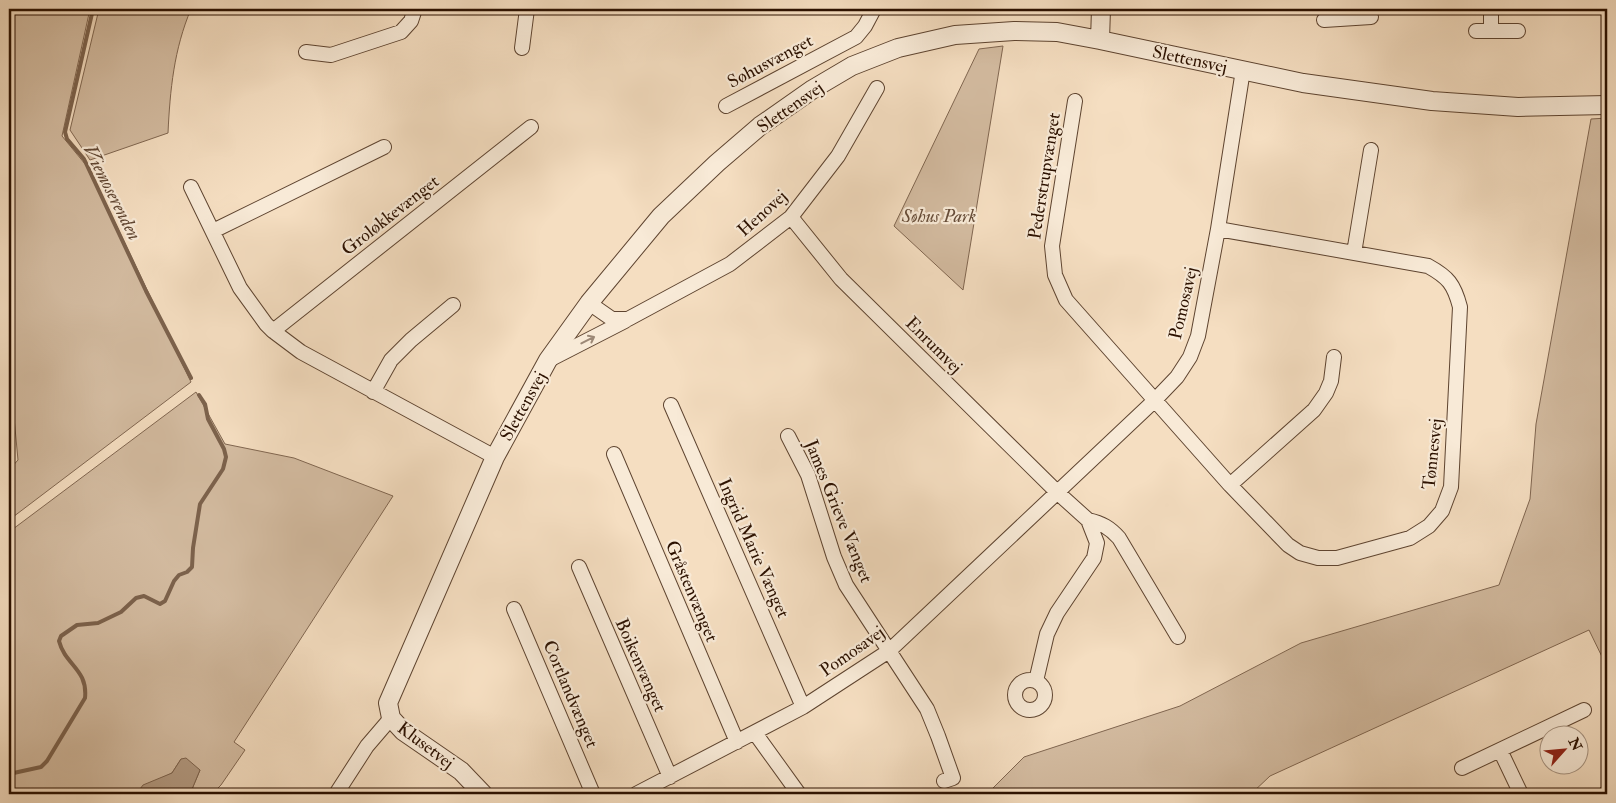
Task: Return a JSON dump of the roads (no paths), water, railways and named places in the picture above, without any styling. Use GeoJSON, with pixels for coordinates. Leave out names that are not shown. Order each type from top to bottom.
{"type":"FeatureCollection","features":[{"type":"Feature","properties":{"kind":"street"},"geometry":{"type":"LineString","coordinates":[[306,52],[331,55],[401,32],[411,21],[415,9]]}},
{"type":"Feature","properties":{"kind":"street"},"geometry":{"type":"LineString","coordinates":[[522,48],[527,9]]}},
{"type":"Feature","properties":{"kind":"street","name":"Søhusvænget"},"geometry":{"type":"LineString","coordinates":[[726,106],[856,36],[865,26],[874,9]]}},
{"type":"Feature","properties":{"kind":"street"},"geometry":{"type":"LineString","coordinates":[[1100,40],[1101,9]]}},
{"type":"Feature","properties":{"kind":"street"},"geometry":{"type":"LineString","coordinates":[[1491,9],[1491,31]]}},
{"type":"Feature","properties":{"kind":"street"},"geometry":{"type":"LineString","coordinates":[[1324,20],[1341,14],[1371,17]]}},
{"type":"Feature","properties":{"kind":"street","name":"Slettensvej"},"geometry":{"type":"LineString","coordinates":[[391,718],[388,703],[495,457],[548,360],[589,302],[661,216],[717,163],[760,126],[813,89],[852,66],[898,48],[955,35],[1014,31],[1057,32],[1303,83],[1432,101],[1518,107],[1607,105]]}},
{"type":"Feature","properties":{"kind":"street"},"geometry":{"type":"LineString","coordinates":[[1476,31],[1518,31]]}},
{"type":"Feature","properties":{"kind":"street","name":"Pomosavej"},"geometry":{"type":"LineString","coordinates":[[636,794],[803,707],[889,651],[1058,493],[1154,401],[1177,376],[1190,357],[1198,336],[1218,229],[1243,70]]}},
{"type":"Feature","properties":{"kind":"street","name":"Henovej"},"geometry":{"type":"LineString","coordinates":[[548,360],[730,264],[791,217],[838,156],[877,88]]}},
{"type":"Feature","properties":{"kind":"street","name":"Pederstrupvænget"},"geometry":{"type":"LineString","coordinates":[[1075,101],[1052,246],[1055,275],[1066,300],[1154,401]]}},
{"type":"Feature","properties":{"kind":"street","name":"Groløkkevænget"},"geometry":{"type":"LineString","coordinates":[[273,331],[531,128]]}},
{"type":"Feature","properties":{"kind":"street"},"geometry":{"type":"LineString","coordinates":[[213,231],[384,148]]}},
{"type":"Feature","properties":{"kind":"street"},"geometry":{"type":"LineString","coordinates":[[1354,253],[1372,150]]}},
{"type":"Feature","properties":{"kind":"street"},"geometry":{"type":"LineString","coordinates":[[190,187],[240,288],[273,331],[301,352],[495,457]]}},
{"type":"Feature","properties":{"kind":"street","name":"Enrumvej"},"geometry":{"type":"LineString","coordinates":[[791,217],[841,279],[1058,493]]}},
{"type":"Feature","properties":{"kind":"street","name":"Tønnesvej"},"geometry":{"type":"LineString","coordinates":[[1154,401],[1288,546],[1300,553],[1318,558],[1337,558],[1410,538],[1429,526],[1442,511],[1451,488],[1460,306],[1455,290],[1445,275],[1428,266],[1218,229]]}},
{"type":"Feature","properties":{"kind":"street"},"geometry":{"type":"LineString","coordinates":[[589,302],[612,319],[628,319]]}},
{"type":"Feature","properties":{"kind":"street"},"geometry":{"type":"LineString","coordinates":[[373,392],[391,360],[411,340],[453,305]]}},
{"type":"Feature","properties":{"kind":"street"},"geometry":{"type":"LineString","coordinates":[[1230,485],[1314,410],[1326,393],[1331,381],[1334,357]]}},
{"type":"Feature","properties":{"kind":"street","name":"Ingrid Marie Vænget"},"geometry":{"type":"LineString","coordinates":[[671,405],[803,707]]}},
{"type":"Feature","properties":{"kind":"street","name":"James Grieve Vænget"},"geometry":{"type":"LineString","coordinates":[[788,436],[808,475],[834,557],[846,585],[927,709],[953,778],[944,781]]}},
{"type":"Feature","properties":{"kind":"street","name":"Gråstenvænget"},"geometry":{"type":"LineString","coordinates":[[614,454],[737,742]]}},
{"type":"Feature","properties":{"kind":"street"},"geometry":{"type":"LineString","coordinates":[[1036,681],[1047,634],[1053,620],[1094,558],[1097,543],[1088,520],[1058,493]]}},
{"type":"Feature","properties":{"kind":"street"},"geometry":{"type":"LineString","coordinates":[[1088,520],[1100,523],[1111,529],[1119,538],[1178,638]]}},
{"type":"Feature","properties":{"kind":"street","name":"Boikenvænget"},"geometry":{"type":"LineString","coordinates":[[579,567],[670,777]]}},
{"type":"Feature","properties":{"kind":"street","name":"Cortlandvænget"},"geometry":{"type":"LineString","coordinates":[[514,609],[594,794]]}},
{"type":"Feature","properties":{"kind":"street"},"geometry":{"type":"LineString","coordinates":[[1462,768],[1584,710]]}},
{"type":"Feature","properties":{"kind":"street"},"geometry":{"type":"LineString","coordinates":[[336,794],[367,746],[391,718]]}},
{"type":"Feature","properties":{"kind":"street","name":"Klusetvej"},"geometry":{"type":"LineString","coordinates":[[391,718],[403,731],[460,771],[483,794]]}},
{"type":"Feature","properties":{"kind":"street"},"geometry":{"type":"LineString","coordinates":[[755,733],[799,794]]}},
{"type":"Feature","properties":{"kind":"street"},"geometry":{"type":"LineString","coordinates":[[1500,750],[1521,794]]}},
{"type":"Feature","properties":{"kind":"waterway","name":"Viemoserenden"},"geometry":{"type":"LineString","coordinates":[[93,9],[65,132],[67,139],[84,159],[146,291],[191,378]]}},
{"type":"Feature","properties":{"kind":"waterway","name":"Viemoserenden"},"geometry":{"type":"LineString","coordinates":[[9,774],[41,767],[47,761],[85,698],[83,680],[62,649],[59,641],[61,636],[77,625],[98,623],[121,612],[136,598],[144,596],[160,604],[165,601],[174,581],[179,575],[187,572],[192,567],[200,504],[223,469],[226,457],[224,449],[208,419],[205,404],[199,395]]}},
{"type":"Feature","properties":{"kind":"park label","name":"Søhus Park"},"geometry":{"type":"Point","coordinates":[939,216]}}]}
